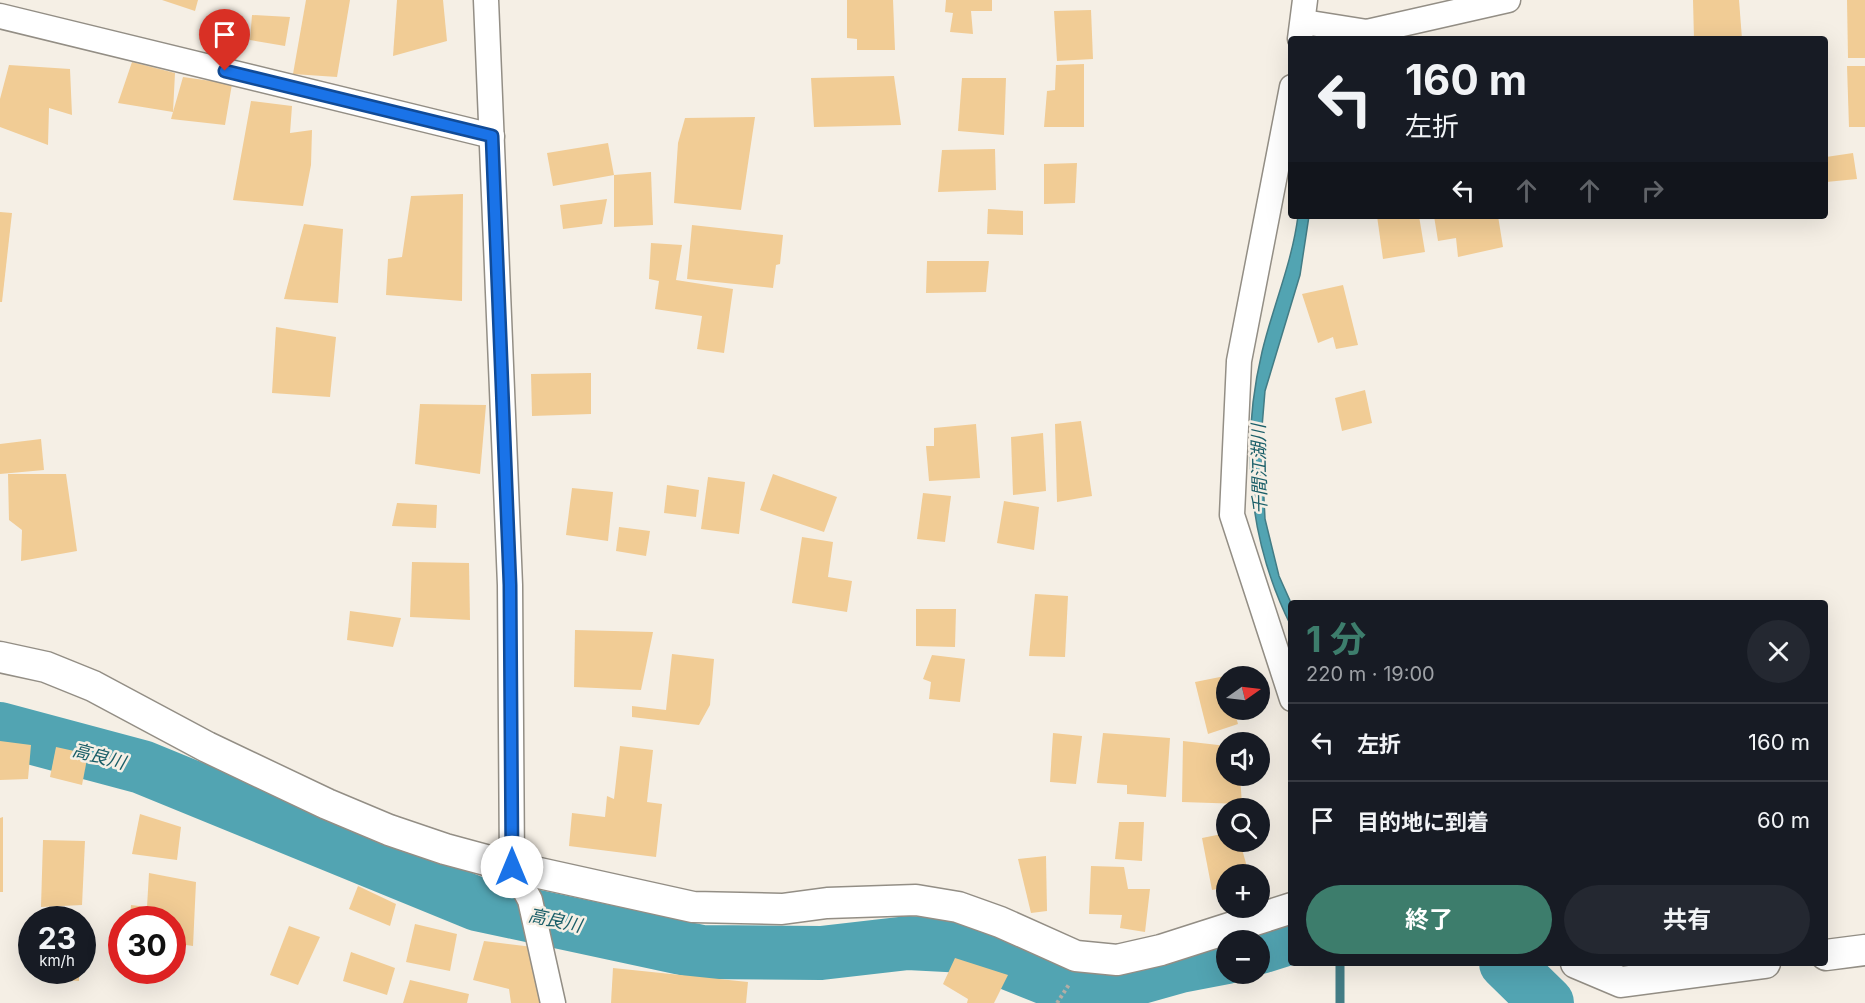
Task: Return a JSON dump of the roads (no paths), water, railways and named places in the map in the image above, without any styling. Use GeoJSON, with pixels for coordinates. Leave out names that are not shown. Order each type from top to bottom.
{"type":"FeatureCollection","features":[{"type":"Feature","properties":{"kind":"street"},"geometry":{"type":"LineString","coordinates":[[1303,20],[1366,32],[1508,0]]}},
{"type":"Feature","properties":{"kind":"street"},"geometry":{"type":"LineString","coordinates":[[491,1],[492,136],[510,585],[512,867],[530,900],[553,1003]]}},
{"type":"Feature","properties":{"kind":"street"},"geometry":{"type":"LineString","coordinates":[[0,16],[492,136]]}},
{"type":"Feature","properties":{"kind":"street"},"geometry":{"type":"LineString","coordinates":[[1288,108],[1239,361],[1232,515],[1288,687]]}},
{"type":"Feature","properties":{"kind":"street"},"geometry":{"type":"LineString","coordinates":[[0,657],[46,667],[93,686],[207,747],[327,804],[389,830],[512,867],[693,907],[782,909],[857,901],[916,900],[968,910],[1076,956],[1117,960],[1161,950],[1288,909]]}},
{"type":"Feature","properties":{"kind":"street"},"geometry":{"type":"LineString","coordinates":[[1828,955],[1865,950]]}},
{"type":"Feature","properties":{"kind":"street"},"geometry":{"type":"LineString","coordinates":[[1583,966],[1621,982],[1658,979],[1739,966]]}},
{"type":"Feature","properties":{"kind":"water","name":"千間江湖川"},"geometry":{"type":"Polygon","coordinates":[[[1297,219],[1309,219],[1300,275],[1265,391],[1261,439],[1265,519],[1279,576],[1290,600],[1288,619],[1265,560],[1257,526],[1250,457],[1255,387],[1262,352],[1297,219]]]}},
{"type":"Feature","properties":{"kind":"waterway","name":"高良川"},"geometry":{"type":"LineString","coordinates":[[0,729],[142,767],[477,904],[701,952],[821,953],[908,943],[966,946],[1084,993],[1180,966],[1216,959]]}},
{"type":"Feature","properties":{"kind":"waterway"},"geometry":{"type":"LineString","coordinates":[[1270,944],[1288,938]]}},
{"type":"Feature","properties":{"kind":"waterway"},"geometry":{"type":"LineString","coordinates":[[1340,966],[1340,1003]]}},
{"type":"Feature","properties":{"kind":"waterway"},"geometry":{"type":"LineString","coordinates":[[1509,966],[1547,1003]]}},
{"type":"Feature","properties":{"kind":"waterway","name":"高良川"},"geometry":{"type":"LineString","coordinates":[[1084,993],[1084,1003]]}}]}
